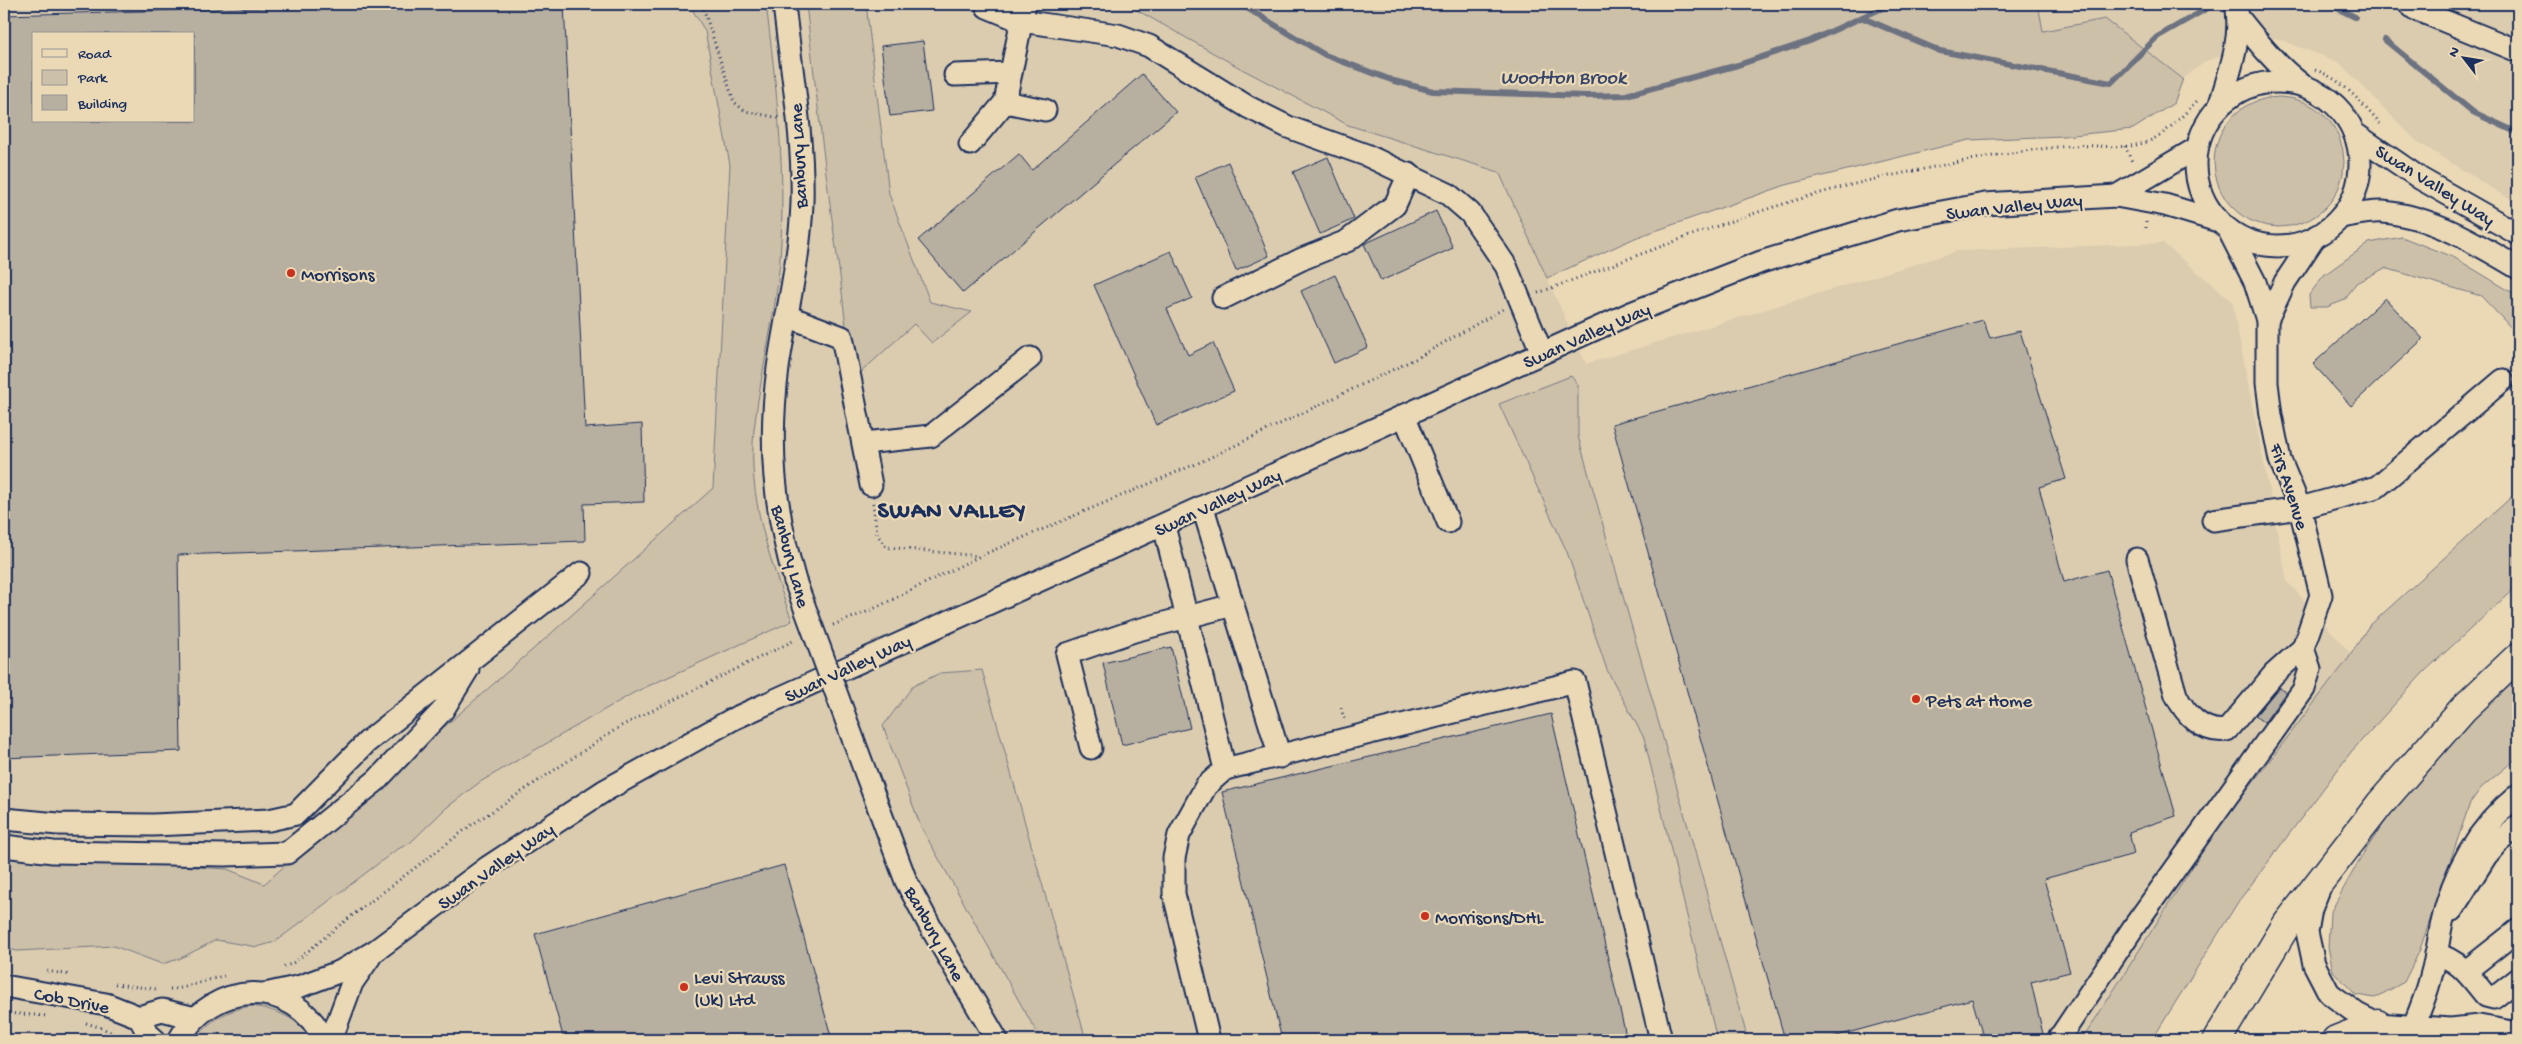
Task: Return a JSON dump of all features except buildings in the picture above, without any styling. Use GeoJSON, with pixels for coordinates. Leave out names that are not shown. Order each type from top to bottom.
{"type":"FeatureCollection","features":[{"type":"Feature","properties":{"kind":"highway"},"geometry":{"type":"LineString","coordinates":[[2217,1040],[2287,924],[2380,804],[2463,709],[2518,657]]}},
{"type":"Feature","properties":{"kind":"highway"},"geometry":{"type":"LineString","coordinates":[[2336,1040],[2377,1024]]}},
{"type":"Feature","properties":{"kind":"street","name":"Banbury Lane"},"geometry":{"type":"LineString","coordinates":[[784,4],[802,167],[802,204],[799,243],[778,369],[773,434],[775,488],[782,535],[795,581],[906,881],[930,926],[997,1040]]}},
{"type":"Feature","properties":{"kind":"street"},"geometry":{"type":"LineString","coordinates":[[2408,4],[2415,9],[2518,51]]}},
{"type":"Feature","properties":{"kind":"street"},"geometry":{"type":"LineString","coordinates":[[987,7],[1023,12],[1118,35],[1149,46],[1248,107],[1288,127],[1366,155],[1448,194],[1470,214],[1506,266],[1542,353]]}},
{"type":"Feature","properties":{"kind":"street"},"geometry":{"type":"LineString","coordinates":[[2237,10],[2265,51],[2282,70],[2301,84],[2326,96],[2342,112],[2354,133],[2360,156],[2359,181],[2350,204],[2341,217],[2315,237],[2296,245],[2272,246],[2249,242],[2223,226],[2201,194],[2195,171],[2197,148],[2205,126],[2218,107],[2235,56],[2237,10]]}},
{"type":"Feature","properties":{"kind":"street"},"geometry":{"type":"LineString","coordinates":[[970,144],[1005,102],[1023,12]]}},
{"type":"Feature","properties":{"kind":"street"},"geometry":{"type":"LineString","coordinates":[[955,75],[1011,73]]}},
{"type":"Feature","properties":{"kind":"street"},"geometry":{"type":"LineString","coordinates":[[2218,107],[2237,92],[2259,84],[2282,81],[2301,84]]}},
{"type":"Feature","properties":{"kind":"street"},"geometry":{"type":"LineString","coordinates":[[1005,102],[1045,110]]}},
{"type":"Feature","properties":{"kind":"street","name":"Swan Valley Way"},"geometry":{"type":"LineString","coordinates":[[2354,133],[2421,179],[2516,231]]}},
{"type":"Feature","properties":{"kind":"street","name":"Swan Valley Way"},"geometry":{"type":"LineString","coordinates":[[2116,196],[2197,148]]}},
{"type":"Feature","properties":{"kind":"street"},"geometry":{"type":"LineString","coordinates":[[1223,298],[1302,259],[1347,241],[1395,205],[1409,174]]}},
{"type":"Feature","properties":{"kind":"street","name":"Swan Valley Way"},"geometry":{"type":"LineString","coordinates":[[265,994],[301,986],[341,971],[375,951],[488,868],[604,791],[733,719],[894,645],[1164,526],[1630,313],[1761,262],[1898,220],[1985,204],[2116,196],[2165,205],[2223,226]]}},
{"type":"Feature","properties":{"kind":"street","name":"Swan Valley Way"},"geometry":{"type":"LineString","coordinates":[[2341,217],[2381,212],[2414,216],[2484,248],[2518,268]]}},
{"type":"Feature","properties":{"kind":"street","name":"Firs Avenue"},"geometry":{"type":"LineString","coordinates":[[2223,226],[2255,282],[2267,320],[2266,383],[2270,415],[2280,460],[2300,508],[2321,594],[2303,648]]}},
{"type":"Feature","properties":{"kind":"street","name":"Firs Avenue"},"geometry":{"type":"LineString","coordinates":[[2267,320],[2285,282],[2315,237]]}},
{"type":"Feature","properties":{"kind":"street"},"geometry":{"type":"LineString","coordinates":[[787,316],[842,337],[871,486]]}},
{"type":"Feature","properties":{"kind":"street"},"geometry":{"type":"LineString","coordinates":[[864,443],[931,436],[1030,358]]}},
{"type":"Feature","properties":{"kind":"street"},"geometry":{"type":"LineString","coordinates":[[2214,520],[2300,508],[2377,487],[2503,380]]}},
{"type":"Feature","properties":{"kind":"street"},"geometry":{"type":"LineString","coordinates":[[1404,415],[1448,522]]}},
{"type":"Feature","properties":{"kind":"street"},"geometry":{"type":"LineString","coordinates":[[1203,508],[1280,757]]}},
{"type":"Feature","properties":{"kind":"street"},"geometry":{"type":"LineString","coordinates":[[1164,526],[1225,768]]}},
{"type":"Feature","properties":{"kind":"street"},"geometry":{"type":"LineString","coordinates":[[2058,1040],[2135,926],[2304,689],[2310,669],[2303,648],[2274,674],[2227,730],[2203,726],[2191,719],[2176,695],[2137,559]]}},
{"type":"Feature","properties":{"kind":"street"},"geometry":{"type":"LineString","coordinates":[[4,819],[58,824],[153,825],[269,820],[296,814],[367,742],[422,697],[474,660],[582,573]]}},
{"type":"Feature","properties":{"kind":"street"},"geometry":{"type":"LineString","coordinates":[[1091,748],[1067,654],[1134,631],[1233,605]]}},
{"type":"Feature","properties":{"kind":"street"},"geometry":{"type":"LineString","coordinates":[[4,846],[53,852],[225,855],[287,853],[377,780],[443,710],[474,660]]}},
{"type":"Feature","properties":{"kind":"street"},"geometry":{"type":"LineString","coordinates":[[1209,1040],[1174,894],[1174,858],[1179,834],[1206,786],[1225,768],[1280,757],[1575,682],[1661,1040]]}},
{"type":"Feature","properties":{"kind":"street"},"geometry":{"type":"LineString","coordinates":[[2412,1035],[2443,939],[2454,879],[2469,849],[2482,830],[2518,795]]}},
{"type":"Feature","properties":{"kind":"street"},"geometry":{"type":"LineString","coordinates":[[2443,939],[2486,856],[2497,843],[2518,826]]}},
{"type":"Feature","properties":{"kind":"street"},"geometry":{"type":"LineString","coordinates":[[2322,880],[2312,908],[2307,932],[2314,964],[2328,993],[2357,1014],[2377,1024],[2412,1035],[2479,1026],[2518,1033]]}},
{"type":"Feature","properties":{"kind":"street"},"geometry":{"type":"LineString","coordinates":[[2466,971],[2518,930]]}},
{"type":"Feature","properties":{"kind":"street"},"geometry":{"type":"LineString","coordinates":[[2443,939],[2452,958],[2466,971],[2486,996],[2494,998],[2518,978]]}},
{"type":"Feature","properties":{"kind":"street","name":"Swan Valley Way"},"geometry":{"type":"LineString","coordinates":[[331,1040],[352,983],[375,951]]}},
{"type":"Feature","properties":{"kind":"street","name":"Cob Drive"},"geometry":{"type":"LineString","coordinates":[[4,986],[106,1004],[139,1017]]}},
{"type":"Feature","properties":{"kind":"street"},"geometry":{"type":"LineString","coordinates":[[180,1040],[194,1018],[209,1006],[225,998],[243,994],[265,994],[286,1001],[304,1013],[319,1029],[324,1040]]}},
{"type":"Feature","properties":{"kind":"street"},"geometry":{"type":"LineString","coordinates":[[155,1040],[148,1034],[139,1017],[162,1010],[194,1018]]}},
{"type":"Feature","properties":{"kind":"path"},"geometry":{"type":"LineString","coordinates":[[702,4],[734,102],[745,111],[786,119],[796,118]]}},
{"type":"Feature","properties":{"kind":"path"},"geometry":{"type":"LineString","coordinates":[[871,486],[876,534],[886,546],[980,556]]}},
{"type":"Feature","properties":{"kind":"path"},"geometry":{"type":"LineString","coordinates":[[4,1013],[50,1016]]}},
{"type":"Feature","properties":{"kind":"path"},"geometry":{"type":"LineString","coordinates":[[77,1020],[102,1028],[126,1040]]}},
{"type":"Feature","properties":{"kind":"shaded area","name":"SWAN VALLEY"},"geometry":{"type":"Polygon","coordinates":[[[4,4],[806,4],[827,188],[854,364],[914,324],[971,311],[930,302],[889,194],[866,4],[1126,4],[1240,68],[1348,125],[1499,172],[1586,364],[1958,251],[2163,243],[2232,301],[2287,581],[2353,656],[2238,902],[2152,1040],[4,1040],[4,4]]]}},
{"type":"Feature","properties":{"kind":"shaded area"},"geometry":{"type":"Polygon","coordinates":[[[2038,4],[2518,4],[2518,202],[2499,193],[2415,140],[2340,63],[2276,38],[2206,61],[2183,79],[2105,19],[2043,31],[2038,4]]]}},
{"type":"Feature","properties":{"kind":"green space"},"geometry":{"type":"Polygon","coordinates":[[[689,4],[766,4],[779,123],[782,212],[780,266],[754,430],[754,479],[757,504],[768,551],[792,621],[635,692],[480,782],[446,808],[410,843],[396,850],[275,942],[257,947],[216,940],[179,959],[162,964],[114,946],[17,951],[4,948],[4,855],[227,869],[264,884],[546,638],[713,488],[730,165],[705,31],[689,4]]]}},
{"type":"Feature","properties":{"kind":"green space"},"geometry":{"type":"Polygon","coordinates":[[[806,4],[866,4],[889,194],[930,302],[972,312],[932,343],[914,324],[859,374],[854,363],[846,323],[825,170],[806,4]]]}},
{"type":"Feature","properties":{"kind":"green space"},"geometry":{"type":"Polygon","coordinates":[[[1126,4],[2038,4],[2043,31],[2105,19],[2183,79],[2174,103],[2133,129],[2063,136],[1969,140],[1786,185],[1635,238],[1547,278],[1499,172],[1348,125],[1240,68],[1126,4]]]}},
{"type":"Feature","properties":{"kind":"green space"},"geometry":{"type":"Polygon","coordinates":[[[2279,97],[2292,98],[2304,102],[2325,116],[2339,137],[2343,149],[2343,175],[2339,187],[2325,208],[2304,222],[2292,226],[2279,227],[2266,226],[2254,222],[2233,208],[2219,187],[2215,175],[2214,162],[2215,149],[2219,137],[2233,116],[2254,102],[2266,98],[2279,97]]]}},
{"type":"Feature","properties":{"kind":"green space"},"geometry":{"type":"Polygon","coordinates":[[[2402,237],[2455,258],[2518,296],[2518,335],[2481,296],[2385,268],[2356,283],[2345,300],[2327,307],[2310,307],[2309,295],[2324,275],[2369,243],[2402,237]]]}},
{"type":"Feature","properties":{"kind":"green space"},"geometry":{"type":"Polygon","coordinates":[[[1571,376],[1578,385],[1578,436],[1748,1040],[1717,1040],[1644,738],[1607,670],[1567,552],[1499,404],[1571,376]]]}},
{"type":"Feature","properties":{"kind":"green space"},"geometry":{"type":"Polygon","coordinates":[[[2518,491],[2518,585],[2424,672],[2351,752],[2238,902],[2152,1040],[2082,1040],[2216,830],[2348,659],[2368,627],[2518,491]]]}},
{"type":"Feature","properties":{"kind":"green space"},"geometry":{"type":"Polygon","coordinates":[[[982,670],[1086,1040],[1041,1040],[921,827],[883,726],[913,686],[940,673],[982,670]]]}},
{"type":"Feature","properties":{"kind":"green space"},"geometry":{"type":"Polygon","coordinates":[[[2518,674],[2518,757],[2481,788],[2470,803],[2419,952],[2404,982],[2375,998],[2356,995],[2333,971],[2328,947],[2330,913],[2361,857],[2402,797],[2458,731],[2518,674]]]}},
{"type":"Feature","properties":{"kind":"green space"},"geometry":{"type":"Polygon","coordinates":[[[251,1006],[277,1012],[293,1020],[300,1025],[310,1040],[195,1040],[219,1017],[234,1010],[251,1006]]]}},
{"type":"Feature","properties":{"kind":"waterway","name":"Wootton Brook"},"geometry":{"type":"LineString","coordinates":[[1240,4],[1325,55],[1394,81],[1433,91],[1587,96],[1626,95],[1738,65],[1810,41],[1891,4]]}},
{"type":"Feature","properties":{"kind":"waterway"},"geometry":{"type":"LineString","coordinates":[[2329,4],[2355,17]]}},
{"type":"Feature","properties":{"kind":"waterway"},"geometry":{"type":"LineString","coordinates":[[1863,18],[1940,51],[2111,83],[2157,37],[2213,5]]}},
{"type":"Feature","properties":{"kind":"waterway"},"geometry":{"type":"LineString","coordinates":[[2385,40],[2473,112],[2518,133]]}},
{"type":"Feature","properties":{"kind":"place","name":"Morrisons"},"geometry":{"type":"Point","coordinates":[291,273]}},
{"type":"Feature","properties":{"kind":"place","name":"Pets at Home"},"geometry":{"type":"Point","coordinates":[1916,699]}},
{"type":"Feature","properties":{"kind":"place","name":"Morrisons/DHL"},"geometry":{"type":"Point","coordinates":[1425,916]}},
{"type":"Feature","properties":{"kind":"place","name":"Levi Strauss (Uk) Ltd"},"geometry":{"type":"Point","coordinates":[684,987]}},
{"type":"Feature","properties":{"kind":"district","name":"SWAN VALLEY"},"geometry":{"type":"Point","coordinates":[952,509]}}]}
